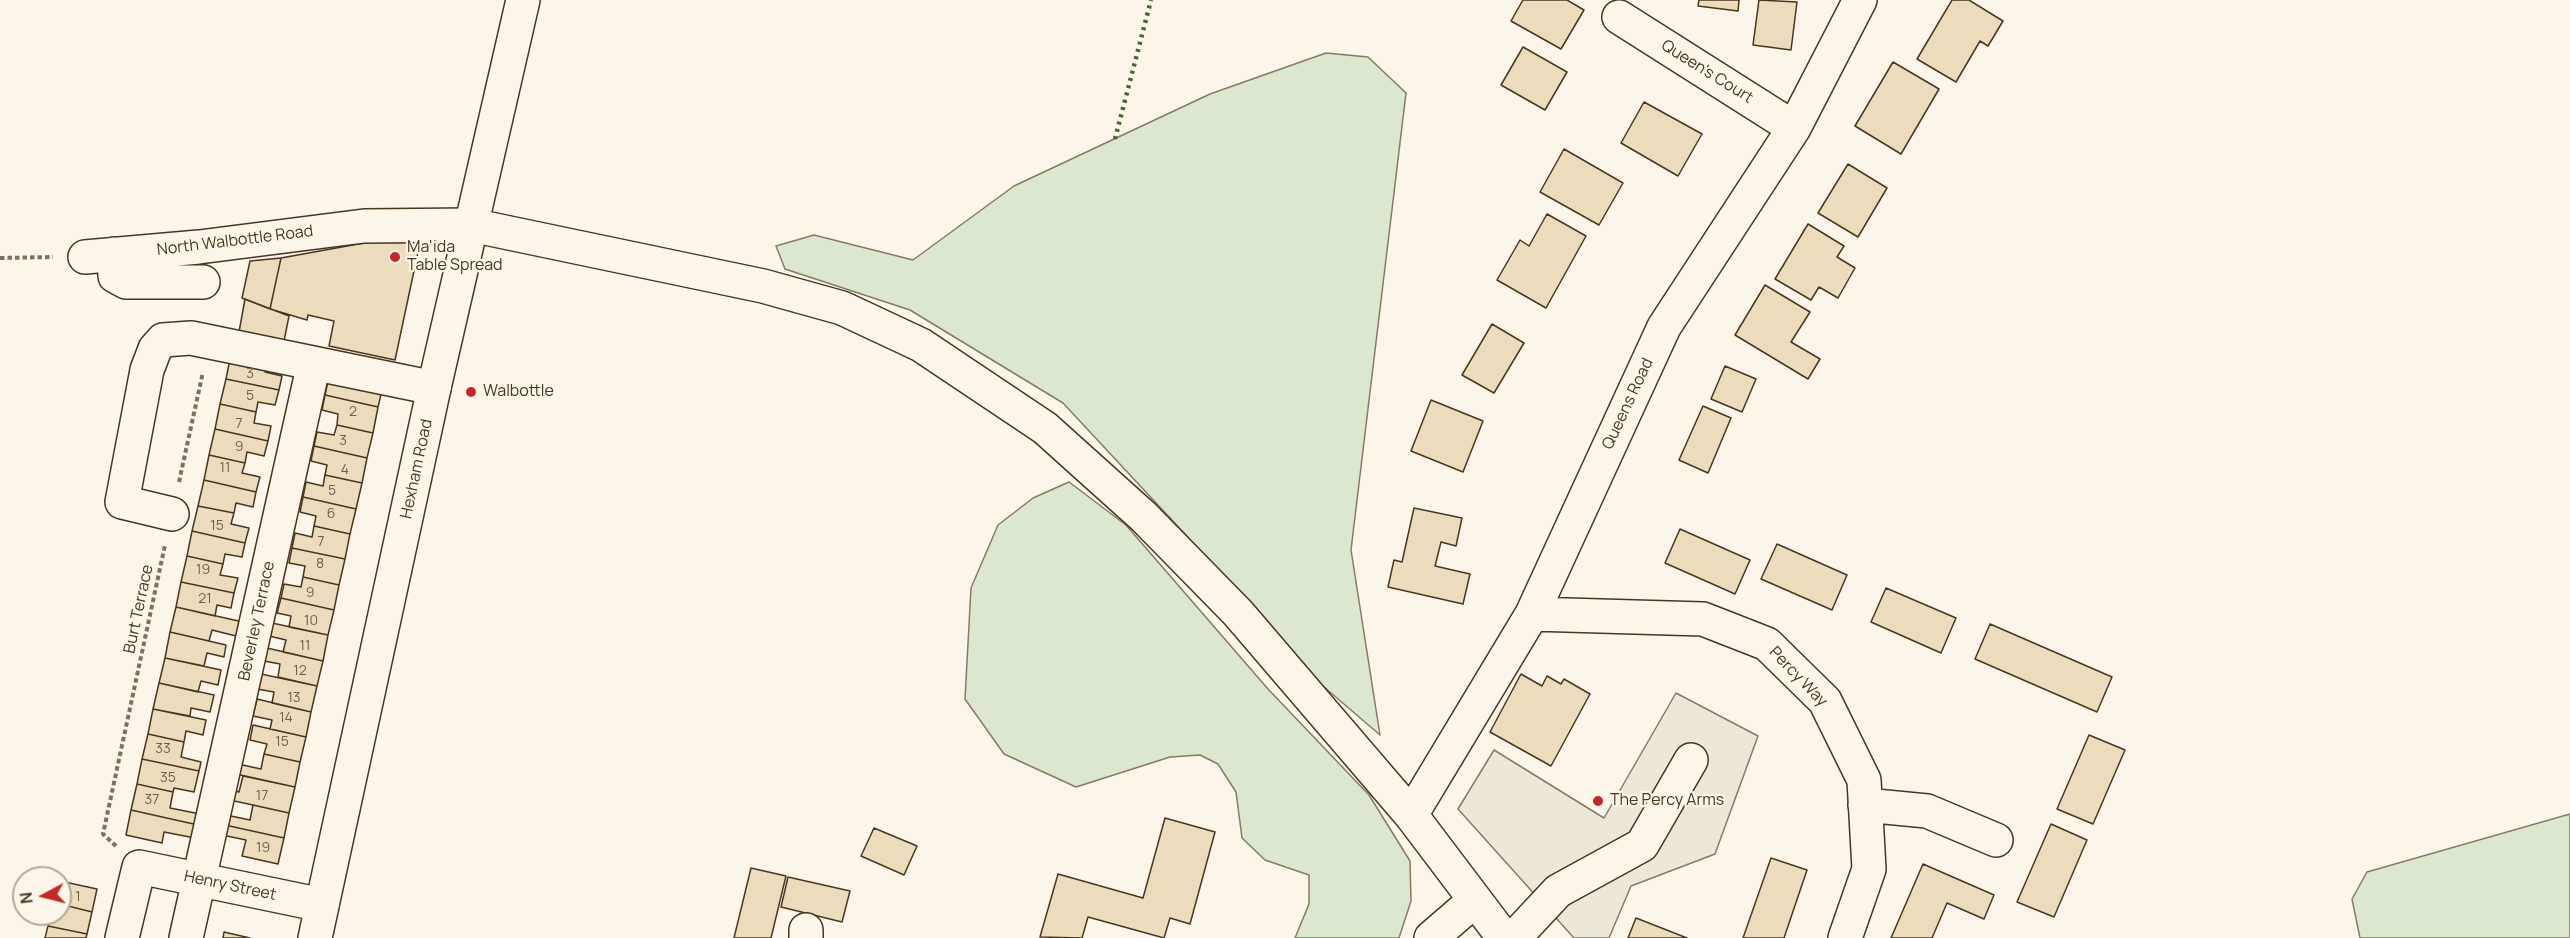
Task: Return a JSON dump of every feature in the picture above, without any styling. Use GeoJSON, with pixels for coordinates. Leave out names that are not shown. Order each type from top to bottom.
{"type":"FeatureCollection","features":[{"type":"Feature","properties":{"kind":"street","name":"Hexham Road"},"geometry":{"type":"LineString","coordinates":[[315,938],[434,388],[523,0]]}},
{"type":"Feature","properties":{"kind":"street","name":"Queens Road"},"geometry":{"type":"LineString","coordinates":[[1411,815],[1532,614],[1664,327],[1794,128],[1860,0]]}},
{"type":"Feature","properties":{"kind":"street","name":"Queen's Court"},"geometry":{"type":"LineString","coordinates":[[1619,17],[1794,128]]}},
{"type":"Feature","properties":{"kind":"street","name":"North Walbottle Road"},"geometry":{"type":"LineString","coordinates":[[100,256],[199,247],[364,226],[471,225],[763,286],[842,308],[921,345],[1045,428],[1144,517],[1238,613],[1411,815],[1504,938]]}},
{"type":"Feature","properties":{"kind":"street"},"geometry":{"type":"LineString","coordinates":[[100,256],[115,276],[126,282],[203,282]]}},
{"type":"Feature","properties":{"kind":"street"},"geometry":{"type":"LineString","coordinates":[[172,514],[122,502],[147,370],[155,349],[164,340],[184,338],[210,342],[434,388]]}},
{"type":"Feature","properties":{"kind":"street","name":"Beverley Terrace"},"geometry":{"type":"LineString","coordinates":[[186,938],[314,363]]}},
{"type":"Feature","properties":{"kind":"street","name":"Percy Way"},"geometry":{"type":"LineString","coordinates":[[1532,614],[1703,619],[1767,644],[1826,701],[1864,780],[1869,869],[1845,938]]}},
{"type":"Feature","properties":{"kind":"street"},"geometry":{"type":"LineString","coordinates":[[1514,938],[1558,891],[1646,841],[1691,760]]}},
{"type":"Feature","properties":{"kind":"street"},"geometry":{"type":"LineString","coordinates":[[1865,805],[1927,811],[1996,840]]}},
{"type":"Feature","properties":{"kind":"street"},"geometry":{"type":"LineString","coordinates":[[122,938],[139,867]]}},
{"type":"Feature","properties":{"kind":"street","name":"Henry Street"},"geometry":{"type":"LineString","coordinates":[[139,867],[322,905]]}},
{"type":"Feature","properties":{"kind":"street"},"geometry":{"type":"LineString","coordinates":[[1431,938],[1474,901]]}},
{"type":"Feature","properties":{"kind":"path"},"geometry":{"type":"LineString","coordinates":[[0,258],[100,256]]}},
{"type":"Feature","properties":{"kind":"path","name":"Burt Terrace"},"geometry":{"type":"LineString","coordinates":[[139,867],[103,834],[210,342]]}},
{"type":"Feature","properties":{"kind":"green space"},"geometry":{"type":"Polygon","coordinates":[[[1326,53],[1368,57],[1406,93],[1351,550],[1380,735],[1316,680],[1063,403],[910,310],[785,269],[776,246],[814,235],[913,260],[1014,186],[1210,94],[1326,53]]]}},
{"type":"Feature","properties":{"kind":"green space"},"geometry":{"type":"Polygon","coordinates":[[[1069,482],[1126,525],[1268,689],[1369,795],[1410,861],[1411,901],[1399,938],[1295,938],[1309,904],[1309,875],[1265,860],[1242,838],[1236,792],[1218,764],[1200,755],[1170,757],[1076,787],[1004,754],[965,699],[971,588],[998,525],[1033,498],[1069,482]]]}},
{"type":"Feature","properties":{"kind":"green space"},"geometry":{"type":"Polygon","coordinates":[[[2570,814],[2570,938],[2360,938],[2352,899],[2367,872],[2570,814]]]}},
{"type":"Feature","properties":{"kind":"shaded area","name":"The Percy Arms"},"geometry":{"type":"Polygon","coordinates":[[[1676,693],[1758,736],[1715,854],[1631,886],[1609,938],[1574,938],[1458,809],[1494,750],[1604,818],[1676,693]]]}},
{"type":"Feature","properties":{"kind":"building"},"geometry":{"type":"Polygon","coordinates":[[[1523,0],[1567,0],[1584,10],[1561,49],[1511,21],[1523,0]]]}},
{"type":"Feature","properties":{"kind":"building"},"geometry":{"type":"Polygon","coordinates":[[[1699,0],[1739,0],[1738,11],[1698,6],[1699,0]]]}},
{"type":"Feature","properties":{"kind":"building"},"geometry":{"type":"Polygon","coordinates":[[[1759,0],[1797,2],[1791,50],[1753,45],[1759,0]]]}},
{"type":"Feature","properties":{"kind":"building"},"geometry":{"type":"Polygon","coordinates":[[[1952,0],[1969,0],[2003,21],[1988,46],[1980,41],[1956,82],[1917,59],[1952,0]]]}},
{"type":"Feature","properties":{"kind":"building"},"geometry":{"type":"Polygon","coordinates":[[[1523,47],[1567,72],[1545,110],[1501,85],[1523,47]]]}},
{"type":"Feature","properties":{"kind":"building"},"geometry":{"type":"Polygon","coordinates":[[[1893,62],[1939,89],[1901,154],[1855,126],[1893,62]]]}},
{"type":"Feature","properties":{"kind":"building"},"geometry":{"type":"Polygon","coordinates":[[[1644,102],[1702,134],[1678,176],[1621,143],[1644,102]]]}},
{"type":"Feature","properties":{"kind":"building"},"geometry":{"type":"Polygon","coordinates":[[[1564,149],[1623,183],[1599,225],[1540,192],[1564,149]]]}},
{"type":"Feature","properties":{"kind":"building"},"geometry":{"type":"Polygon","coordinates":[[[1848,164],[1887,188],[1858,237],[1818,213],[1848,164]]]}},
{"type":"Feature","properties":{"kind":"building"},"geometry":{"type":"Polygon","coordinates":[[[1547,214],[1586,236],[1546,308],[1497,280],[1520,240],[1529,246],[1547,214]]]}},
{"type":"Feature","properties":{"kind":"building"},"geometry":{"type":"Polygon","coordinates":[[[1808,224],[1844,246],[1837,257],[1855,268],[1838,298],[1819,287],[1811,300],[1775,279],[1808,224]]]}},
{"type":"Feature","properties":{"kind":"building"},"geometry":{"type":"Polygon","coordinates":[[[421,238],[395,360],[329,346],[334,321],[308,315],[307,320],[270,309],[281,258],[375,241],[421,238]]]}},
{"type":"Feature","properties":{"kind":"building"},"geometry":{"type":"Polygon","coordinates":[[[281,258],[270,309],[242,298],[250,261],[281,258]]]}},
{"type":"Feature","properties":{"kind":"building"},"geometry":{"type":"Polygon","coordinates":[[[1765,285],[1810,312],[1791,342],[1820,359],[1808,379],[1735,335],[1765,285]]]}},
{"type":"Feature","properties":{"kind":"building"},"geometry":{"type":"Polygon","coordinates":[[[245,299],[289,316],[284,341],[239,332],[245,299]]]}},
{"type":"Feature","properties":{"kind":"building"},"geometry":{"type":"Polygon","coordinates":[[[1492,324],[1524,343],[1494,393],[1462,375],[1492,324]]]}},
{"type":"Feature","properties":{"kind":"building"},"geometry":{"type":"Polygon","coordinates":[[[231,354],[267,361],[265,372],[282,376],[279,390],[226,379],[231,354]]]}},
{"type":"Feature","properties":{"kind":"building"},"geometry":{"type":"Polygon","coordinates":[[[1725,366],[1756,379],[1742,412],[1711,399],[1725,366]]]}},
{"type":"Feature","properties":{"kind":"building"},"geometry":{"type":"Polygon","coordinates":[[[226,379],[279,390],[275,405],[258,402],[256,412],[220,404],[226,379]]]}},
{"type":"Feature","properties":{"kind":"building"},"geometry":{"type":"Polygon","coordinates":[[[328,381],[384,382],[378,407],[325,395],[328,381]]]}},
{"type":"Feature","properties":{"kind":"building"},"geometry":{"type":"Polygon","coordinates":[[[325,395],[378,407],[373,433],[337,425],[338,414],[322,410],[325,395]]]}},
{"type":"Feature","properties":{"kind":"building"},"geometry":{"type":"Polygon","coordinates":[[[1431,400],[1483,421],[1463,472],[1411,451],[1431,400]]]}},
{"type":"Feature","properties":{"kind":"building"},"geometry":{"type":"Polygon","coordinates":[[[220,404],[256,412],[254,423],[271,426],[268,441],[215,429],[220,404]]]}},
{"type":"Feature","properties":{"kind":"building"},"geometry":{"type":"Polygon","coordinates":[[[1703,406],[1731,418],[1708,473],[1679,460],[1703,406]]]}},
{"type":"Feature","properties":{"kind":"building"},"geometry":{"type":"Polygon","coordinates":[[[337,425],[373,433],[367,458],[314,446],[317,432],[334,435],[337,425]]]}},
{"type":"Feature","properties":{"kind":"building"},"geometry":{"type":"Polygon","coordinates":[[[215,429],[268,441],[264,456],[247,452],[245,463],[209,455],[215,429]]]}},
{"type":"Feature","properties":{"kind":"building"},"geometry":{"type":"Polygon","coordinates":[[[314,446],[367,458],[362,483],[325,475],[327,465],[311,461],[314,446]]]}},
{"type":"Feature","properties":{"kind":"building"},"geometry":{"type":"Polygon","coordinates":[[[209,455],[245,463],[242,473],[260,477],[256,492],[204,480],[209,455]]]}},
{"type":"Feature","properties":{"kind":"building"},"geometry":{"type":"Polygon","coordinates":[[[325,475],[362,483],[356,509],[303,497],[306,482],[323,486],[325,475]]]}},
{"type":"Feature","properties":{"kind":"building"},"geometry":{"type":"Polygon","coordinates":[[[204,480],[256,492],[253,507],[236,503],[234,513],[198,506],[204,480]]]}},
{"type":"Feature","properties":{"kind":"building"},"geometry":{"type":"Polygon","coordinates":[[[303,497],[356,509],[350,534],[314,526],[316,516],[300,512],[303,497]]]}},
{"type":"Feature","properties":{"kind":"building"},"geometry":{"type":"Polygon","coordinates":[[[198,506],[234,513],[231,524],[249,528],[245,543],[192,531],[198,506]]]}},
{"type":"Feature","properties":{"kind":"building"},"geometry":{"type":"Polygon","coordinates":[[[1414,508],[1462,518],[1456,546],[1441,542],[1435,566],[1470,574],[1463,604],[1388,587],[1394,560],[1402,562],[1414,508]]]}},
{"type":"Feature","properties":{"kind":"building"},"geometry":{"type":"Polygon","coordinates":[[[314,526],[350,534],[345,559],[292,548],[295,533],[312,537],[314,526]]]}},
{"type":"Feature","properties":{"kind":"building"},"geometry":{"type":"Polygon","coordinates":[[[1680,529],[1750,560],[1735,594],[1665,563],[1680,529]]]}},
{"type":"Feature","properties":{"kind":"building"},"geometry":{"type":"Polygon","coordinates":[[[192,531],[245,543],[242,557],[225,554],[223,564],[187,556],[192,531]]]}},
{"type":"Feature","properties":{"kind":"building"},"geometry":{"type":"Polygon","coordinates":[[[1777,544],[1847,575],[1832,610],[1761,579],[1777,544]]]}},
{"type":"Feature","properties":{"kind":"building"},"geometry":{"type":"Polygon","coordinates":[[[292,548],[345,559],[339,585],[303,577],[305,566],[289,563],[292,548]]]}},
{"type":"Feature","properties":{"kind":"building"},"geometry":{"type":"Polygon","coordinates":[[[187,556],[223,564],[220,575],[238,578],[234,593],[181,582],[187,556]]]}},
{"type":"Feature","properties":{"kind":"building"},"geometry":{"type":"Polygon","coordinates":[[[303,577],[339,585],[334,610],[281,598],[284,584],[301,587],[303,577]]]}},
{"type":"Feature","properties":{"kind":"building"},"geometry":{"type":"Polygon","coordinates":[[[181,582],[234,593],[231,608],[217,605],[215,616],[176,607],[181,582]]]}},
{"type":"Feature","properties":{"kind":"building"},"geometry":{"type":"Polygon","coordinates":[[[1886,588],[1956,618],[1941,653],[1871,622],[1886,588]]]}},
{"type":"Feature","properties":{"kind":"building"},"geometry":{"type":"Polygon","coordinates":[[[281,598],[334,610],[328,635],[289,627],[291,616],[277,613],[281,598]]]}},
{"type":"Feature","properties":{"kind":"building"},"geometry":{"type":"Polygon","coordinates":[[[176,607],[243,622],[240,637],[212,630],[209,641],[170,632],[176,607]]]}},
{"type":"Feature","properties":{"kind":"building"},"geometry":{"type":"Polygon","coordinates":[[[272,623],[328,635],[323,661],[283,652],[286,640],[269,636],[272,623]]]}},
{"type":"Feature","properties":{"kind":"building"},"geometry":{"type":"Polygon","coordinates":[[[1990,624],[2112,677],[2097,712],[1975,659],[1990,624]]]}},
{"type":"Feature","properties":{"kind":"building"},"geometry":{"type":"Polygon","coordinates":[[[170,632],[226,645],[224,657],[207,653],[204,666],[165,658],[170,632]]]}},
{"type":"Feature","properties":{"kind":"building"},"geometry":{"type":"Polygon","coordinates":[[[267,648],[323,661],[317,686],[278,677],[280,664],[264,661],[267,648]]]}},
{"type":"Feature","properties":{"kind":"building"},"geometry":{"type":"Polygon","coordinates":[[[165,658],[221,670],[218,685],[201,681],[198,692],[159,683],[165,658]]]}},
{"type":"Feature","properties":{"kind":"building"},"geometry":{"type":"Polygon","coordinates":[[[261,674],[317,686],[311,712],[272,703],[274,692],[257,689],[261,674]]]}},
{"type":"Feature","properties":{"kind":"building"},"geometry":{"type":"Polygon","coordinates":[[[1521,674],[1542,686],[1547,676],[1561,684],[1564,679],[1590,694],[1551,766],[1490,732],[1521,674]]]}},
{"type":"Feature","properties":{"kind":"building"},"geometry":{"type":"Polygon","coordinates":[[[159,683],[214,695],[210,712],[191,708],[190,716],[153,709],[159,683]]]}},
{"type":"Feature","properties":{"kind":"building"},"geometry":{"type":"Polygon","coordinates":[[[257,699],[311,712],[306,737],[270,729],[272,720],[253,716],[257,699]]]}},
{"type":"Feature","properties":{"kind":"building"},"geometry":{"type":"Polygon","coordinates":[[[153,709],[206,720],[203,735],[186,731],[184,742],[148,734],[153,709]]]}},
{"type":"Feature","properties":{"kind":"building"},"geometry":{"type":"Polygon","coordinates":[[[253,725],[306,737],[300,762],[264,754],[267,744],[250,740],[253,725]]]}},
{"type":"Feature","properties":{"kind":"building"},"geometry":{"type":"Polygon","coordinates":[[[148,734],[184,742],[181,757],[201,762],[199,771],[142,759],[148,734]]]}},
{"type":"Feature","properties":{"kind":"building"},"geometry":{"type":"Polygon","coordinates":[[[2089,735],[2125,750],[2093,824],[2057,809],[2089,735]]]}},
{"type":"Feature","properties":{"kind":"building"},"geometry":{"type":"Polygon","coordinates":[[[264,754],[300,762],[295,787],[236,774],[238,764],[261,769],[264,754]]]}},
{"type":"Feature","properties":{"kind":"building"},"geometry":{"type":"Polygon","coordinates":[[[142,759],[199,771],[194,792],[174,788],[173,792],[137,784],[142,759]]]}},
{"type":"Feature","properties":{"kind":"building"},"geometry":{"type":"Polygon","coordinates":[[[243,776],[295,787],[289,813],[230,800],[232,790],[239,792],[243,776]]]}},
{"type":"Feature","properties":{"kind":"building"},"geometry":{"type":"Polygon","coordinates":[[[137,784],[173,792],[170,808],[200,814],[198,825],[131,810],[137,784]]]}},
{"type":"Feature","properties":{"kind":"building"},"geometry":{"type":"Polygon","coordinates":[[[253,805],[289,813],[284,838],[225,825],[226,815],[250,820],[253,805]]]}},
{"type":"Feature","properties":{"kind":"building"},"geometry":{"type":"Polygon","coordinates":[[[131,810],[198,825],[195,838],[164,832],[162,843],[126,835],[131,810]]]}},
{"type":"Feature","properties":{"kind":"building"},"geometry":{"type":"Polygon","coordinates":[[[1165,818],[1215,832],[1190,924],[1170,918],[1164,938],[1088,917],[1082,938],[1040,937],[1058,874],[1143,898],[1165,818]]]}},
{"type":"Feature","properties":{"kind":"building"},"geometry":{"type":"Polygon","coordinates":[[[2051,824],[2087,840],[2054,917],[2017,902],[2051,824]]]}},
{"type":"Feature","properties":{"kind":"building"},"geometry":{"type":"Polygon","coordinates":[[[225,825],[284,838],[278,864],[242,856],[246,840],[222,835],[225,825]]]}},
{"type":"Feature","properties":{"kind":"building"},"geometry":{"type":"Polygon","coordinates":[[[874,828],[917,846],[904,875],[861,856],[874,828]]]}},
{"type":"Feature","properties":{"kind":"building"},"geometry":{"type":"Polygon","coordinates":[[[1771,858],[1807,870],[1784,938],[1743,938],[1771,858]]]}},
{"type":"Feature","properties":{"kind":"building"},"geometry":{"type":"Polygon","coordinates":[[[1923,864],[1994,895],[1984,919],[1947,903],[1932,938],[1891,938],[1923,864]]]}},
{"type":"Feature","properties":{"kind":"building"},"geometry":{"type":"Polygon","coordinates":[[[751,868],[786,876],[771,938],[734,938],[751,868]]]}},
{"type":"Feature","properties":{"kind":"building"},"geometry":{"type":"Polygon","coordinates":[[[788,877],[850,891],[842,922],[781,907],[788,877]]]}},
{"type":"Feature","properties":{"kind":"building"},"geometry":{"type":"Polygon","coordinates":[[[72,884],[97,889],[92,912],[72,907],[72,884]]]}},
{"type":"Feature","properties":{"kind":"building"},"geometry":{"type":"Polygon","coordinates":[[[72,907],[92,912],[87,934],[48,926],[72,926],[72,907]]]}},
{"type":"Feature","properties":{"kind":"building"},"geometry":{"type":"Polygon","coordinates":[[[1636,918],[1687,938],[1628,938],[1636,918]]]}},
{"type":"Feature","properties":{"kind":"building"},"geometry":{"type":"Polygon","coordinates":[[[48,926],[87,934],[86,938],[45,938],[48,926]]]}},
{"type":"Feature","properties":{"kind":"building"},"geometry":{"type":"Polygon","coordinates":[[[224,932],[250,938],[223,938],[224,932]]]}},
{"type":"Feature","properties":{"kind":"hedge"},"geometry":{"type":"LineString","coordinates":[[1115,139],[1151,0]]}},
{"type":"Feature","properties":{"kind":"place","name":"Ma'ida Table Spread"},"geometry":{"type":"Point","coordinates":[395,257]}},
{"type":"Feature","properties":{"kind":"place","name":"Walbottle"},"geometry":{"type":"Point","coordinates":[471,392]}},
{"type":"Feature","properties":{"kind":"place","name":"The Percy Arms"},"geometry":{"type":"Point","coordinates":[1598,801]}}]}
